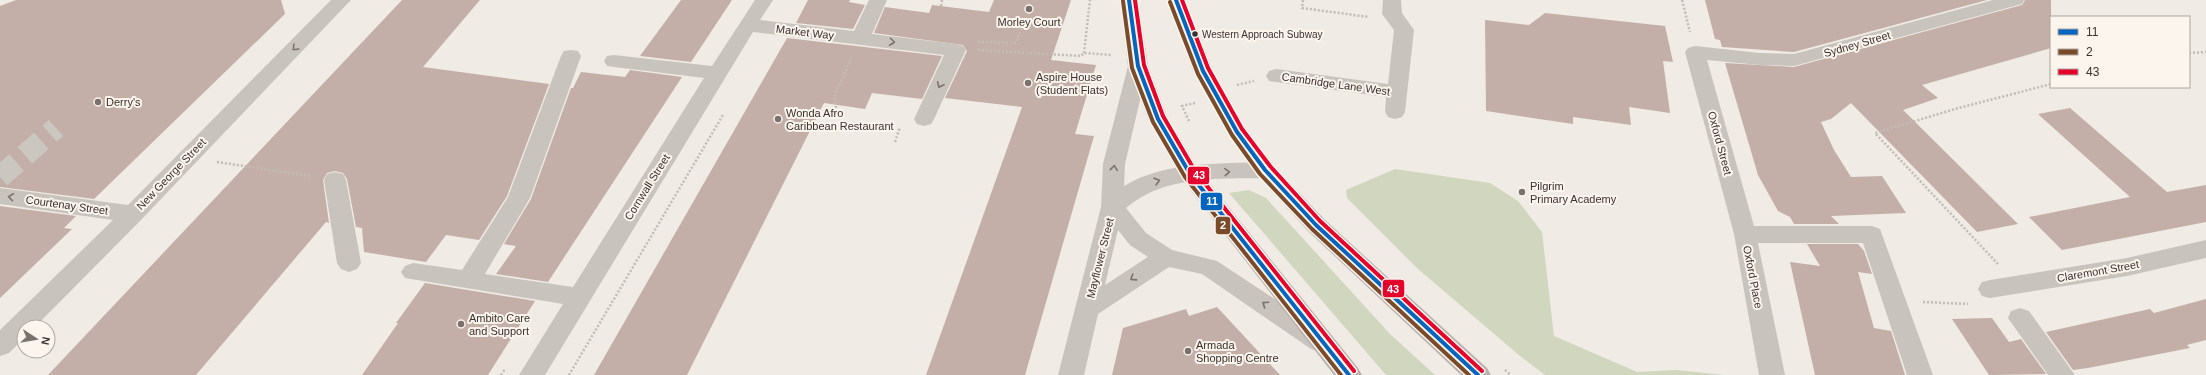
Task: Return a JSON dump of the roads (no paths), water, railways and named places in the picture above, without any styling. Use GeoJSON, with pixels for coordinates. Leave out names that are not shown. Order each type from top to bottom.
{"type":"FeatureCollection","features":[{"type":"Feature","properties":{"kind":"main road"},"geometry":{"type":"LineString","coordinates":[[1129,0],[1137,62],[1158,119],[1190,174],[1320,342],[1348,375]]}},
{"type":"Feature","properties":{"kind":"main road"},"geometry":{"type":"LineString","coordinates":[[1176,0],[1202,71],[1237,132],[1265,170],[1316,224],[1478,375]]}},
{"type":"Feature","properties":{"kind":"street","name":"New George Street"},"geometry":{"type":"LineString","coordinates":[[0,346],[133,214],[185,158],[342,0]]}},
{"type":"Feature","properties":{"kind":"street","name":"Cornwall Street"},"geometry":{"type":"LineString","coordinates":[[532,375],[764,0]]}},
{"type":"Feature","properties":{"kind":"street"},"geometry":{"type":"LineString","coordinates":[[860,39],[878,0]]}},
{"type":"Feature","properties":{"kind":"street"},"geometry":{"type":"LineString","coordinates":[[1392,0],[1392,14],[1399,21],[1404,30],[1395,112]]}},
{"type":"Feature","properties":{"kind":"street","name":"Sydney Street"},"geometry":{"type":"LineString","coordinates":[[1696,52],[1760,59],[1794,60],[2015,0]]}},
{"type":"Feature","properties":{"kind":"street","name":"Market Way"},"geometry":{"type":"LineString","coordinates":[[749,25],[956,50],[924,120]]}},
{"type":"Feature","properties":{"kind":"street","name":"Oxford Street"},"geometry":{"type":"LineString","coordinates":[[1696,52],[1745,234]]}},
{"type":"Feature","properties":{"kind":"street"},"geometry":{"type":"LineString","coordinates":[[468,281],[519,198],[571,56]]}},
{"type":"Feature","properties":{"kind":"street"},"geometry":{"type":"LineString","coordinates":[[614,61],[718,73]]}},
{"type":"Feature","properties":{"kind":"street","name":"Mayflower Street"},"geometry":{"type":"LineString","coordinates":[[1071,375],[1112,207],[1114,164],[1137,62]]}},
{"type":"Feature","properties":{"kind":"street","name":"Cambridge Lane West"},"geometry":{"type":"LineString","coordinates":[[1276,76],[1396,92]]}},
{"type":"Feature","properties":{"kind":"street","name":"Mayflower Street"},"geometry":{"type":"LineString","coordinates":[[1112,207],[1135,189],[1156,181],[1190,174],[1265,170]]}},
{"type":"Feature","properties":{"kind":"street"},"geometry":{"type":"LineString","coordinates":[[335,180],[349,263]]}},
{"type":"Feature","properties":{"kind":"street","name":"Courtenay Street"},"geometry":{"type":"LineString","coordinates":[[0,196],[133,214]]}},
{"type":"Feature","properties":{"kind":"street","name":"Mayflower Street"},"geometry":{"type":"LineString","coordinates":[[1112,207],[1138,240],[1166,257],[1209,267],[1320,342]]}},
{"type":"Feature","properties":{"kind":"street","name":"Oxford Place"},"geometry":{"type":"LineString","coordinates":[[1772,375],[1745,234],[1872,235],[1920,375]]}},
{"type":"Feature","properties":{"kind":"street","name":"Claremont Street"},"geometry":{"type":"LineString","coordinates":[[1982,296],[2017,284],[2127,266],[2206,249]]}},
{"type":"Feature","properties":{"kind":"street","name":"Mayflower Street"},"geometry":{"type":"LineString","coordinates":[[1087,309],[1166,257]]}},
{"type":"Feature","properties":{"kind":"street"},"geometry":{"type":"LineString","coordinates":[[413,272],[579,297]]}},
{"type":"Feature","properties":{"kind":"street"},"geometry":{"type":"LineString","coordinates":[[2020,318],[2062,375]]}},
{"type":"Feature","properties":{"kind":"tunnel"},"geometry":{"type":"LineString","coordinates":[[0,177],[56,128]]}},
{"type":"Feature","properties":{"kind":"place","name":"Morley Court"},"geometry":{"type":"Point","coordinates":[1029,9]}},
{"type":"Feature","properties":{"kind":"place","name":"Western Approach Subway"},"geometry":{"type":"Point","coordinates":[1195,34]}},
{"type":"Feature","properties":{"kind":"place","name":"Aspire House (Student Flats)"},"geometry":{"type":"Point","coordinates":[1028,83]}},
{"type":"Feature","properties":{"kind":"place","name":"Derry's"},"geometry":{"type":"Point","coordinates":[98,102]}},
{"type":"Feature","properties":{"kind":"place","name":"Wonda Afro Caribbean Restaurant"},"geometry":{"type":"Point","coordinates":[778,119]}},
{"type":"Feature","properties":{"kind":"place","name":"Pilgrim Primary Academy"},"geometry":{"type":"Point","coordinates":[1522,192]}},
{"type":"Feature","properties":{"kind":"place","name":"Ambito Care and Support"},"geometry":{"type":"Point","coordinates":[461,324]}},
{"type":"Feature","properties":{"kind":"place","name":"Armada Shopping Centre"},"geometry":{"type":"Point","coordinates":[1188,351]}}]}
